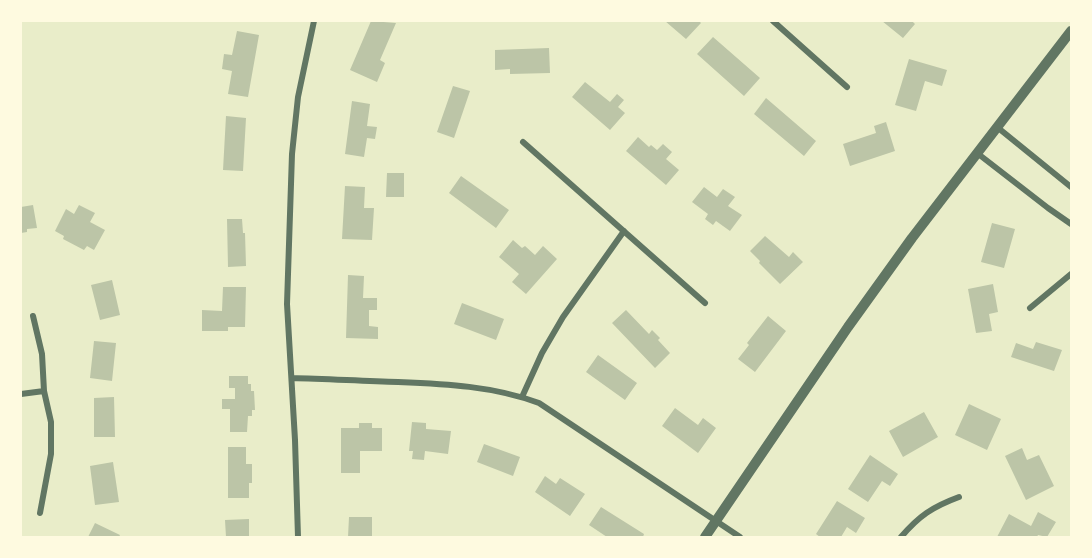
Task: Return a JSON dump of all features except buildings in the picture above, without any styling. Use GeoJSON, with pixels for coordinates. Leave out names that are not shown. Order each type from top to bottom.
{"type":"FeatureCollection","features":[{"type":"Feature","properties":{"kind":"street"},"geometry":{"type":"LineString","coordinates":[[298,537],[287,304],[291,154],[298,97],[314,21]]}},
{"type":"Feature","properties":{"kind":"street"},"geometry":{"type":"LineString","coordinates":[[773,21],[848,87]]}},
{"type":"Feature","properties":{"kind":"street"},"geometry":{"type":"LineString","coordinates":[[705,537],[848,327],[977,153],[1071,32]]}},
{"type":"Feature","properties":{"kind":"street"},"geometry":{"type":"LineString","coordinates":[[997,127],[1071,188]]}},
{"type":"Feature","properties":{"kind":"street"},"geometry":{"type":"LineString","coordinates":[[523,142],[705,303]]}},
{"type":"Feature","properties":{"kind":"street"},"geometry":{"type":"LineString","coordinates":[[977,153],[1071,224]]}},
{"type":"Feature","properties":{"kind":"street"},"geometry":{"type":"LineString","coordinates":[[522,397],[542,353],[563,317],[624,231]]}},
{"type":"Feature","properties":{"kind":"street"},"geometry":{"type":"LineString","coordinates":[[1030,308],[1071,274]]}},
{"type":"Feature","properties":{"kind":"street"},"geometry":{"type":"LineString","coordinates":[[33,316],[42,354],[44,391],[51,422],[51,454],[40,513]]}},
{"type":"Feature","properties":{"kind":"street"},"geometry":{"type":"LineString","coordinates":[[292,378],[456,384],[522,397],[539,403],[740,537]]}},
{"type":"Feature","properties":{"kind":"street"},"geometry":{"type":"LineString","coordinates":[[21,394],[44,391]]}},
{"type":"Feature","properties":{"kind":"street"},"geometry":{"type":"LineString","coordinates":[[901,537],[934,506],[959,497]]}}]}
